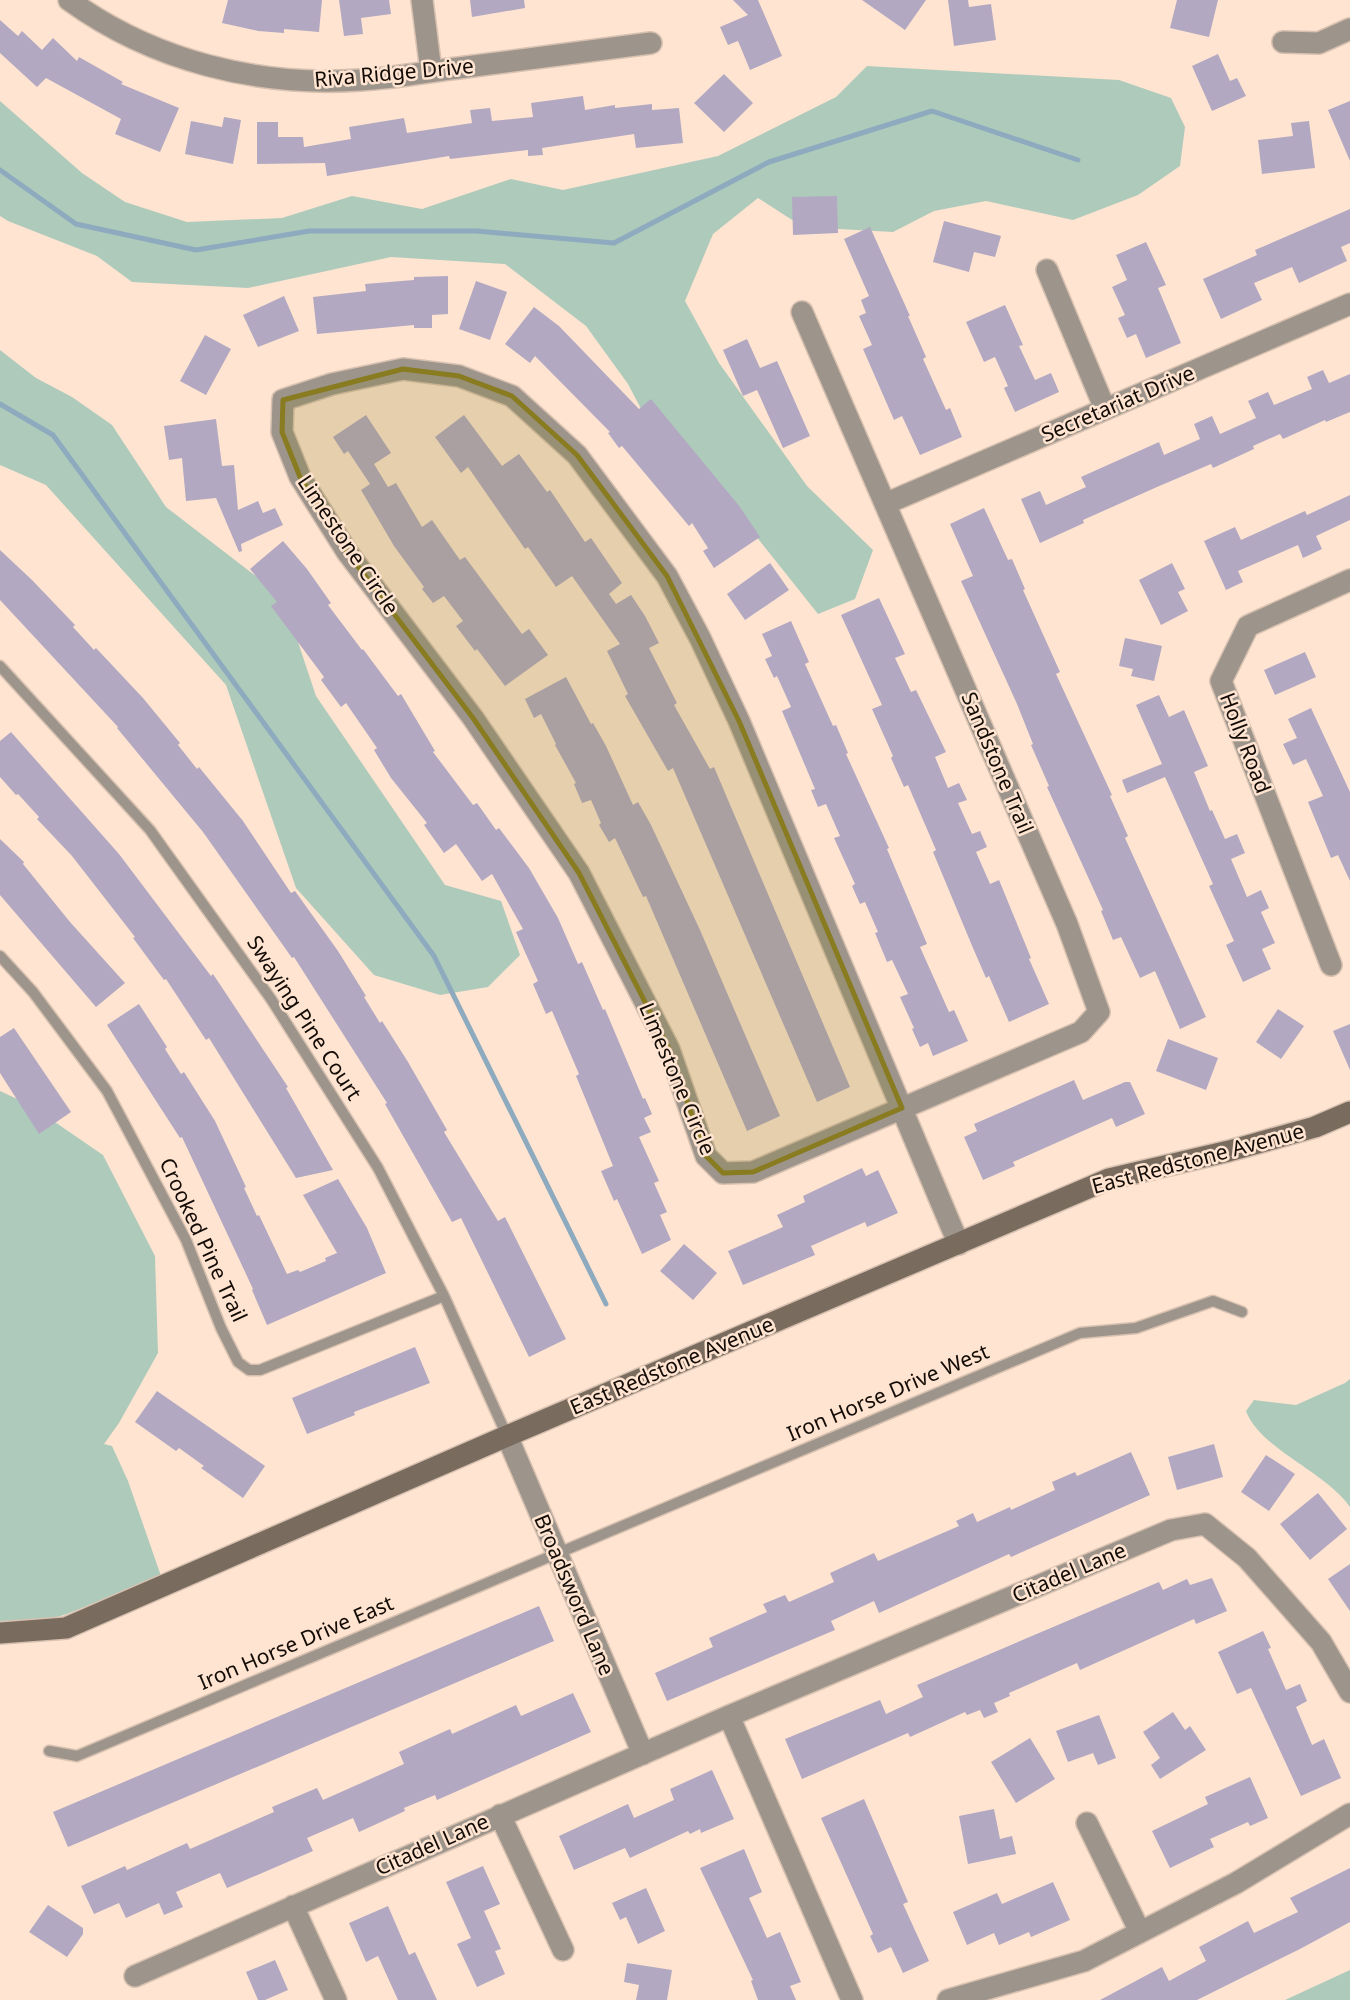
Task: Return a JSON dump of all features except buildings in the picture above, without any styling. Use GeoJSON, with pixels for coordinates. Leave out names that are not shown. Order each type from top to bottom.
{"type":"FeatureCollection","features":[{"type":"Feature","properties":{"kind":"street","name":"Riva Ridge Drive"},"geometry":{"type":"LineString","coordinates":[[69,0],[104,23],[145,44],[180,58],[262,78],[362,80],[651,43]]}},
{"type":"Feature","properties":{"kind":"street"},"geometry":{"type":"LineString","coordinates":[[422,0],[431,71]]}},
{"type":"Feature","properties":{"kind":"street"},"geometry":{"type":"LineString","coordinates":[[1283,42],[1319,43],[1350,29]]}},
{"type":"Feature","properties":{"kind":"street"},"geometry":{"type":"LineString","coordinates":[[1047,270],[1105,409]]}},
{"type":"Feature","properties":{"kind":"street","name":"Secretariat Drive"},"geometry":{"type":"LineString","coordinates":[[885,504],[1350,304]]}},
{"type":"Feature","properties":{"kind":"street","name":"Sandstone Trail"},"geometry":{"type":"LineString","coordinates":[[802,312],[1067,924],[1099,1012],[1081,1032],[902,1108]]}},
{"type":"Feature","properties":{"kind":"street","name":"Limestone Circle"},"geometry":{"type":"LineString","coordinates":[[902,1108],[753,1172],[723,1173],[706,1156],[669,1049],[579,873],[473,718],[347,552],[300,477],[282,432],[283,400],[332,384],[403,369],[459,376],[512,396],[577,455],[667,576],[739,720],[902,1108],[959,1244]]}},
{"type":"Feature","properties":{"kind":"street","name":"Holly Road"},"geometry":{"type":"LineString","coordinates":[[1331,965],[1221,681],[1248,626],[1350,580]]}},
{"type":"Feature","properties":{"kind":"street","name":"East Redstone Avenue"},"geometry":{"type":"LineString","coordinates":[[0,1633],[66,1628],[506,1436],[1109,1179],[1229,1151],[1315,1127],[1350,1112]]}},
{"type":"Feature","properties":{"kind":"street","name":"Broadsword Lane"},"geometry":{"type":"LineString","coordinates":[[506,1436],[643,1754]]}},
{"type":"Feature","properties":{"kind":"street","name":"Citadel Lane"},"geometry":{"type":"LineString","coordinates":[[135,1976],[729,1716],[1171,1530],[1205,1524],[1247,1558],[1321,1642],[1350,1692]]}},
{"type":"Feature","properties":{"kind":"street"},"geometry":{"type":"LineString","coordinates":[[729,1716],[852,2000]]}},
{"type":"Feature","properties":{"kind":"street"},"geometry":{"type":"LineString","coordinates":[[948,2000],[1084,1961],[1236,1883],[1350,1814]]}},
{"type":"Feature","properties":{"kind":"street"},"geometry":{"type":"LineString","coordinates":[[500,1815],[563,1950]]}},
{"type":"Feature","properties":{"kind":"street"},"geometry":{"type":"LineString","coordinates":[[1087,1823],[1140,1932]]}},
{"type":"Feature","properties":{"kind":"street"},"geometry":{"type":"LineString","coordinates":[[293,1906],[336,2000]]}},
{"type":"Feature","properties":{"kind":"lane","name":"Swaying Pine Court"},"geometry":{"type":"LineString","coordinates":[[0,666],[150,830],[271,999],[378,1168],[444,1296],[506,1436]]}},
{"type":"Feature","properties":{"kind":"lane","name":"Crooked Pine Trail"},"geometry":{"type":"LineString","coordinates":[[0,956],[33,992],[107,1091],[186,1240],[221,1328],[238,1362],[249,1370],[260,1370],[444,1296]]}},
{"type":"Feature","properties":{"kind":"lane","name":"Iron Horse Drive West"},"geometry":{"type":"LineString","coordinates":[[556,1555],[1080,1333],[1136,1328],[1213,1301],[1242,1312]]}},
{"type":"Feature","properties":{"kind":"lane","name":"Iron Horse Drive East"},"geometry":{"type":"LineString","coordinates":[[49,1751],[77,1756],[556,1555]]}},
{"type":"Feature","properties":{"kind":"highlighted area"},"geometry":{"type":"Polygon","coordinates":[[[403,369],[459,376],[512,396],[577,455],[667,576],[739,721],[902,1108],[753,1172],[723,1173],[706,1156],[669,1049],[579,873],[473,718],[347,552],[300,477],[282,432],[283,400],[403,369]]]}},
{"type":"Feature","properties":{"kind":"green space"},"geometry":{"type":"Polygon","coordinates":[[[867,66],[1119,80],[1171,98],[1185,127],[1180,166],[1138,195],[1073,220],[986,201],[934,211],[893,232],[803,227],[758,198],[713,234],[685,301],[719,363],[807,486],[873,550],[855,599],[818,614],[723,495],[650,426],[628,384],[586,326],[505,264],[391,257],[248,288],[132,282],[97,256],[0,216],[0,101],[82,173],[125,202],[187,222],[282,218],[352,196],[422,209],[511,179],[563,190],[718,156],[836,97],[867,66]]]}},
{"type":"Feature","properties":{"kind":"green space"},"geometry":{"type":"Polygon","coordinates":[[[0,350],[36,378],[72,397],[112,425],[166,507],[283,597],[316,696],[445,885],[501,901],[520,955],[488,987],[440,995],[374,975],[296,888],[226,685],[46,485],[0,465],[0,350]]]}},
{"type":"Feature","properties":{"kind":"green space"},"geometry":{"type":"Polygon","coordinates":[[[0,1091],[30,1105],[103,1155],[155,1256],[158,1353],[119,1423],[104,1444],[112,1446],[128,1481],[161,1576],[47,1620],[0,1623],[0,1091]]]}},
{"type":"Feature","properties":{"kind":"green space"},"geometry":{"type":"Polygon","coordinates":[[[1350,1379],[1350,1507],[1325,1482],[1265,1437],[1253,1425],[1246,1411],[1254,1400],[1296,1405],[1350,1379]]]}},
{"type":"Feature","properties":{"kind":"green space"},"geometry":{"type":"Polygon","coordinates":[[[1350,1970],[1350,2000],[1285,2000],[1350,1970]]]}},
{"type":"Feature","properties":{"kind":"waterway"},"geometry":{"type":"LineString","coordinates":[[0,170],[76,224],[196,250],[309,231],[477,231],[614,243],[769,162],[932,111],[1078,160]]}},
{"type":"Feature","properties":{"kind":"waterway"},"geometry":{"type":"LineString","coordinates":[[0,404],[53,435],[434,956],[606,1304]]}}]}
